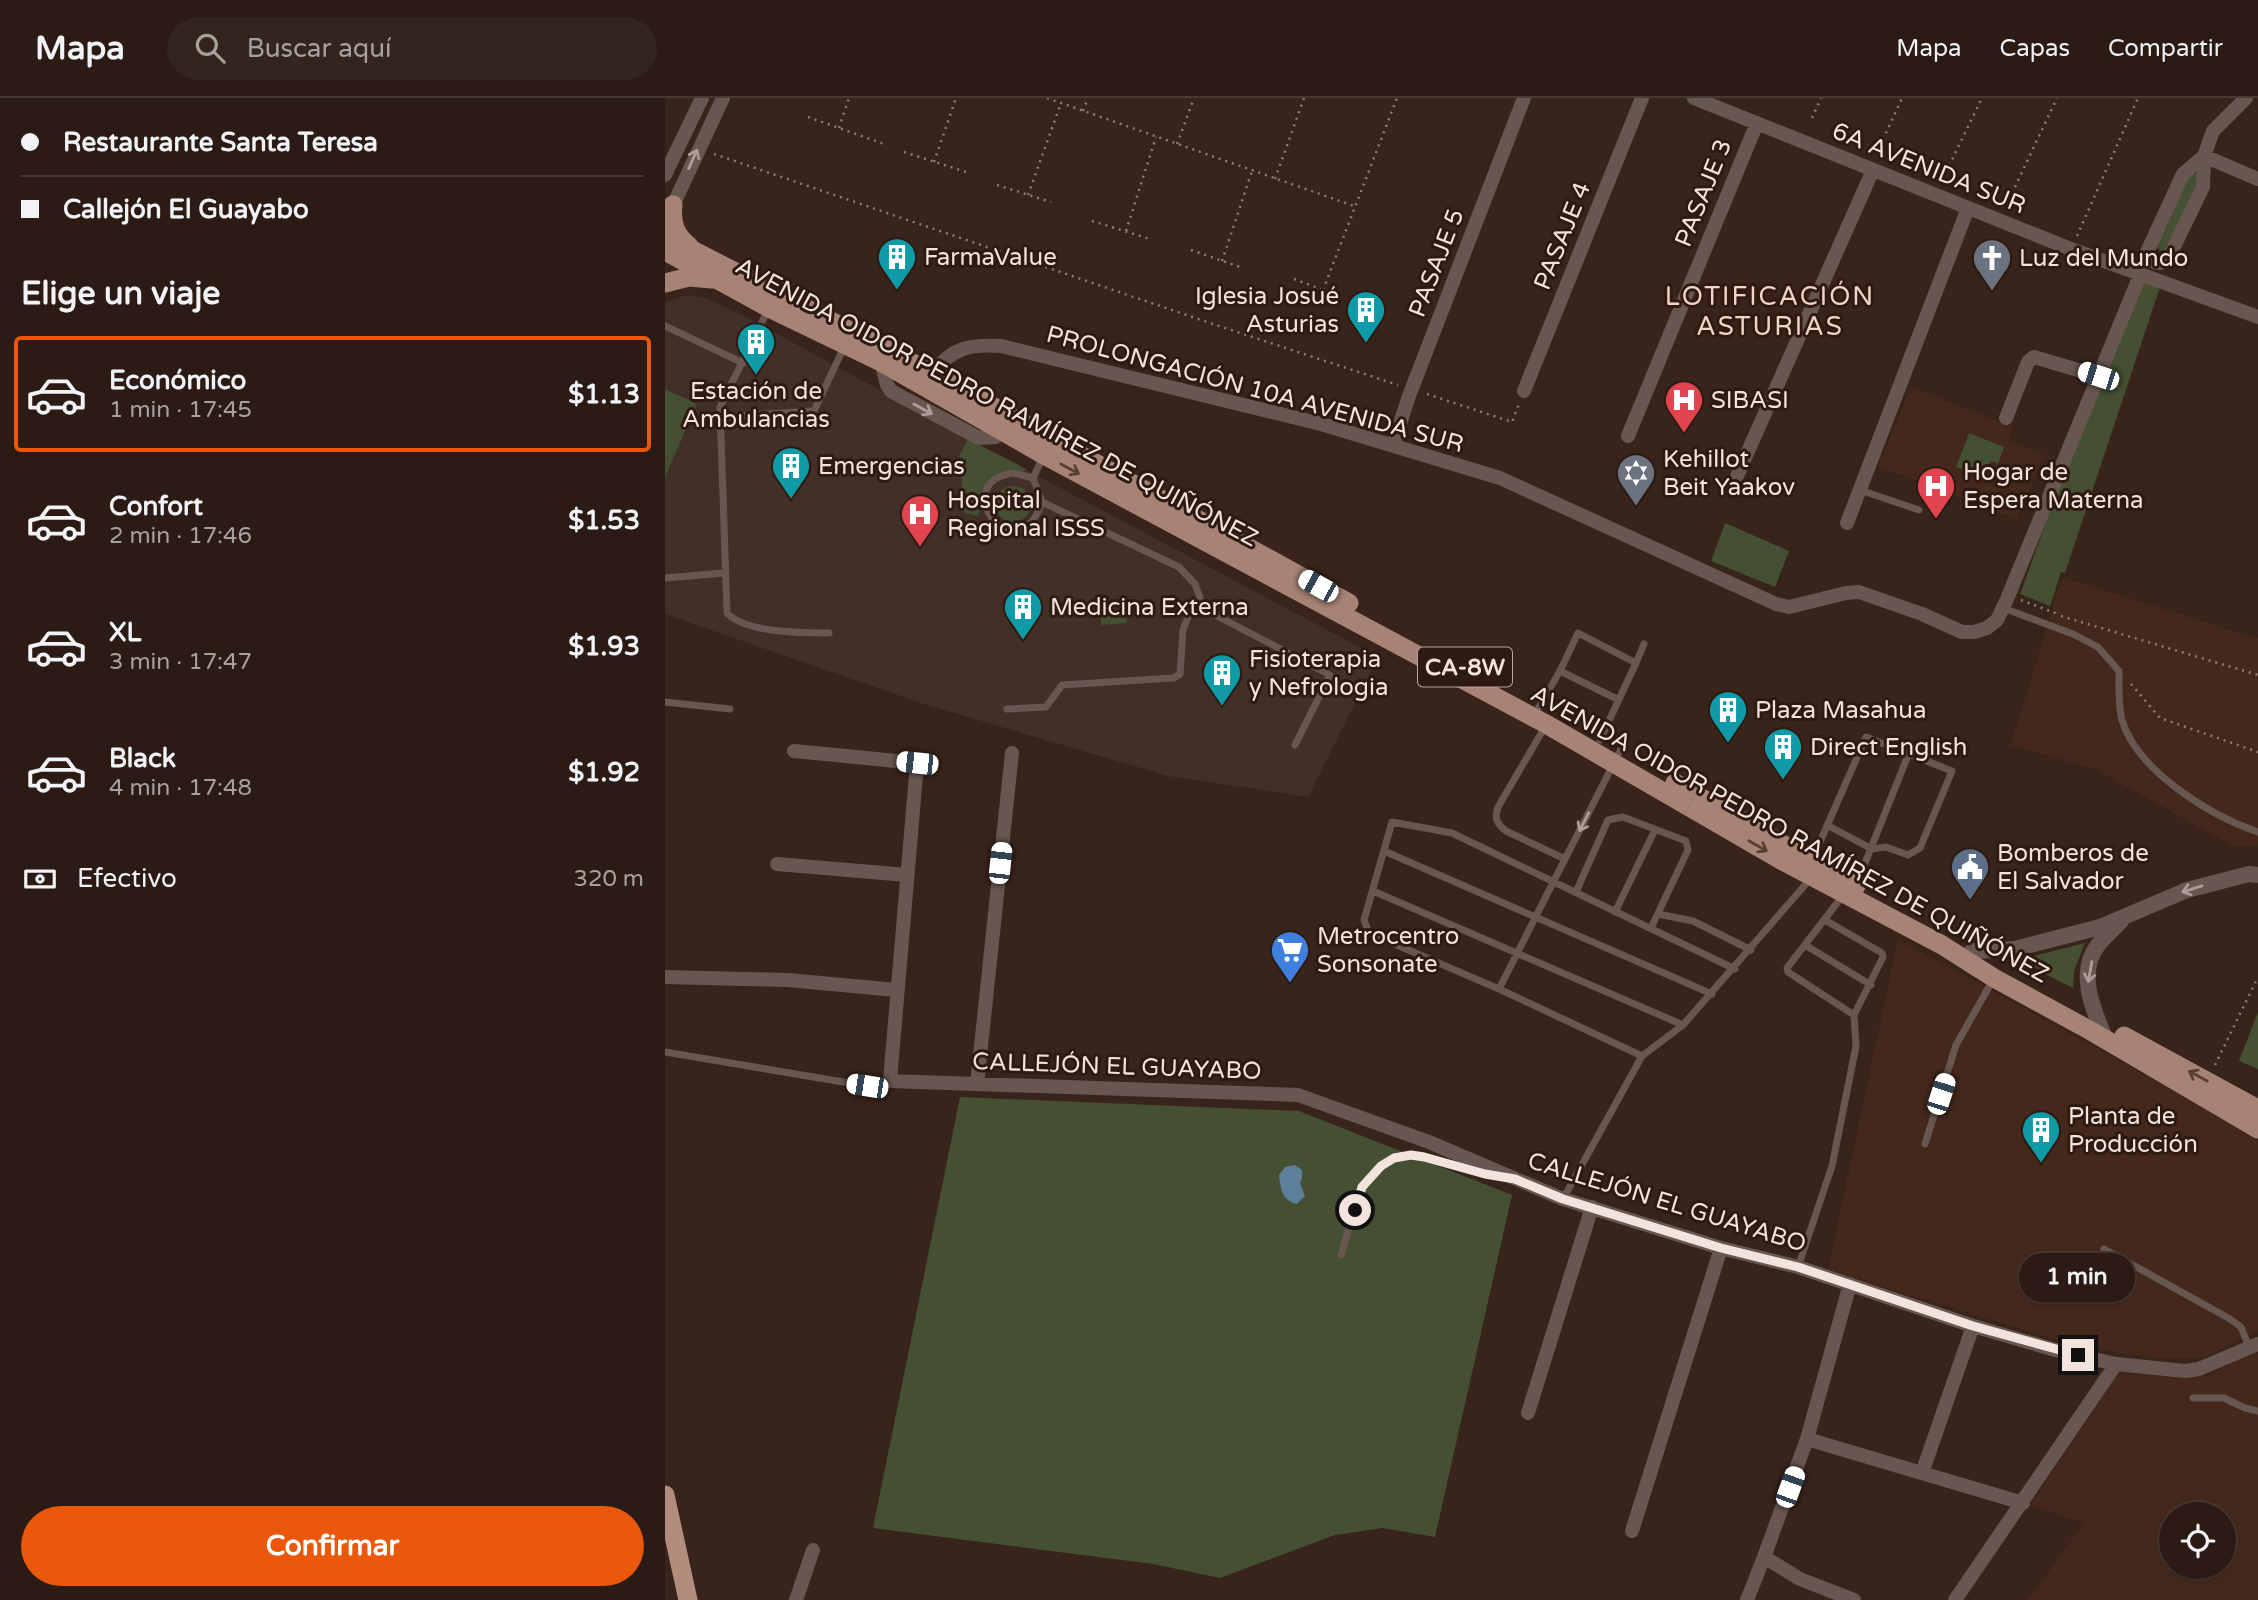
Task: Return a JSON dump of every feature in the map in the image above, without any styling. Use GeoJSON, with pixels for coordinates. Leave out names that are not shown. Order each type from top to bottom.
{"type":"FeatureCollection","features":[{"type":"Feature","properties":{"kind":"highway"},"geometry":{"type":"LineString","coordinates":[[665,1495],[688,1600]]}},
{"type":"Feature","properties":{"kind":"main road"},"geometry":{"type":"LineString","coordinates":[[669,213],[678,236],[698,253]]}},
{"type":"Feature","properties":{"kind":"main road","name":"AVENIDA OIDOR PEDRO RAMÍREZ DE QUIÑÓNEZ"},"geometry":{"type":"LineString","coordinates":[[665,236],[932,373],[1617,757],[1807,857],[1851,892],[1994,978],[2258,1129]]}},
{"type":"Feature","properties":{"kind":"main road","name":"AVENIDA OIDOR PEDRO RAMÍREZ DE QUIÑÓNEZ"},"geometry":{"type":"LineString","coordinates":[[665,251],[769,308],[881,362],[1044,455],[1543,716],[1600,740],[1617,757],[1812,877],[1851,892],[1972,951],[2258,1109]]}},
{"type":"Feature","properties":{"kind":"main road"},"geometry":{"type":"LineString","coordinates":[[665,284],[689,277],[716,279]]}},
{"type":"Feature","properties":{"kind":"street"},"geometry":{"type":"LineString","coordinates":[[665,175],[702,98]]}},
{"type":"Feature","properties":{"kind":"street"},"geometry":{"type":"LineString","coordinates":[[669,213],[723,98]]}},
{"type":"Feature","properties":{"kind":"street","name":"PASAJE 5"},"geometry":{"type":"LineString","coordinates":[[1393,445],[1411,389],[1524,98]]}},
{"type":"Feature","properties":{"kind":"street","name":"PASAJE 4"},"geometry":{"type":"LineString","coordinates":[[1524,391],[1642,98]]}},
{"type":"Feature","properties":{"kind":"street","name":"6A AVENIDA SUR"},"geometry":{"type":"LineString","coordinates":[[1694,98],[2071,249],[2148,270],[2258,317]]}},
{"type":"Feature","properties":{"kind":"street"},"geometry":{"type":"LineString","coordinates":[[2148,270],[2167,261],[2177,243],[2203,187],[2204,156],[2213,131],[2246,98]]}},
{"type":"Feature","properties":{"kind":"street","name":"PASAJE 3"},"geometry":{"type":"LineString","coordinates":[[1628,436],[1756,123]]}},
{"type":"Feature","properties":{"kind":"street"},"geometry":{"type":"LineString","coordinates":[[2204,156],[2258,179]]}},
{"type":"Feature","properties":{"kind":"street"},"geometry":{"type":"LineString","coordinates":[[2003,607],[2098,376],[2148,270],[2147,252],[2183,174],[2204,156]]}},
{"type":"Feature","properties":{"kind":"street"},"geometry":{"type":"LineString","coordinates":[[1737,476],[1873,170]]}},
{"type":"Feature","properties":{"kind":"street"},"geometry":{"type":"LineString","coordinates":[[1847,523],[1968,208]]}},
{"type":"Feature","properties":{"kind":"street","name":"PROLONGACIÓN 10A AVENIDA SUR"},"geometry":{"type":"LineString","coordinates":[[932,373],[944,358],[953,352],[983,345],[1001,346],[1321,424],[1500,478],[1776,604],[1789,607],[1859,592],[1923,614],[1962,632],[1987,628],[2003,607]]}},
{"type":"Feature","properties":{"kind":"street"},"geometry":{"type":"LineString","coordinates":[[2006,418],[2028,362],[2034,357],[2098,376]]}},
{"type":"Feature","properties":{"kind":"street"},"geometry":{"type":"LineString","coordinates":[[794,751],[917,763],[890,1081]]}},
{"type":"Feature","properties":{"kind":"street"},"geometry":{"type":"LineString","coordinates":[[977,1084],[1012,753]]}},
{"type":"Feature","properties":{"kind":"street"},"geometry":{"type":"LineString","coordinates":[[777,863],[907,875]]}},
{"type":"Feature","properties":{"kind":"street"},"geometry":{"type":"LineString","coordinates":[[1972,951],[2015,949],[2100,927],[2187,890],[2249,874],[2258,875]]}},
{"type":"Feature","properties":{"kind":"street"},"geometry":{"type":"LineString","coordinates":[[2106,1040],[2093,1008],[2087,983],[2089,968],[2096,947],[2125,916]]}},
{"type":"Feature","properties":{"kind":"street"},"geometry":{"type":"LineString","coordinates":[[665,977],[788,980],[897,990]]}},
{"type":"Feature","properties":{"kind":"street","name":"CALLEJÓN EL GUAYABO"},"geometry":{"type":"LineString","coordinates":[[890,1081],[1298,1095],[1429,1142],[1563,1199],[1721,1248],[1798,1267],[1973,1326],[2059,1351],[2116,1364],[2185,1371],[2199,1369],[2254,1345]]}},
{"type":"Feature","properties":{"kind":"street"},"geometry":{"type":"LineString","coordinates":[[1528,1413],[1592,1207]]}},
{"type":"Feature","properties":{"kind":"street"},"geometry":{"type":"LineString","coordinates":[[1632,1531],[1721,1248]]}},
{"type":"Feature","properties":{"kind":"street"},"geometry":{"type":"LineString","coordinates":[[1747,1600],[1807,1439],[1850,1284]]}},
{"type":"Feature","properties":{"kind":"street"},"geometry":{"type":"LineString","coordinates":[[1922,1473],[1973,1326]]}},
{"type":"Feature","properties":{"kind":"street"},"geometry":{"type":"LineString","coordinates":[[1955,1600],[2116,1364]]}},
{"type":"Feature","properties":{"kind":"street"},"geometry":{"type":"LineString","coordinates":[[1807,1439],[2023,1503]]}},
{"type":"Feature","properties":{"kind":"street"},"geometry":{"type":"LineString","coordinates":[[796,1600],[813,1550]]}},
{"type":"Feature","properties":{"kind":"street"},"geometry":{"type":"LineString","coordinates":[[1763,1557],[1800,1579],[1854,1600]]}},
{"type":"Feature","properties":{"kind":"lane"},"geometry":{"type":"LineString","coordinates":[[769,308],[720,407],[727,613],[738,622],[787,633],[829,633]]}},
{"type":"Feature","properties":{"kind":"lane"},"geometry":{"type":"LineString","coordinates":[[665,326],[743,363]]}},
{"type":"Feature","properties":{"kind":"lane"},"geometry":{"type":"LineString","coordinates":[[720,417],[814,411],[845,345]]}},
{"type":"Feature","properties":{"kind":"lane"},"geometry":{"type":"LineString","coordinates":[[1033,478],[1013,473],[1002,475],[994,481],[985,494],[985,507],[990,519],[1001,528],[1013,531],[1029,526],[1038,515],[1042,502],[1033,478],[1044,455]]}},
{"type":"Feature","properties":{"kind":"lane"},"geometry":{"type":"LineString","coordinates":[[1859,490],[1919,510]]}},
{"type":"Feature","properties":{"kind":"lane"},"geometry":{"type":"LineString","coordinates":[[1042,502],[1179,567],[1195,584],[1204,610]]}},
{"type":"Feature","properties":{"kind":"lane"},"geometry":{"type":"LineString","coordinates":[[665,578],[724,573]]}},
{"type":"Feature","properties":{"kind":"lane"},"geometry":{"type":"LineString","coordinates":[[2003,607],[2073,634],[2098,647],[2119,671],[2122,721],[2135,748],[2193,801],[2209,811],[2258,832]]}},
{"type":"Feature","properties":{"kind":"lane"},"geometry":{"type":"LineString","coordinates":[[1007,709],[1046,706],[1062,685],[1174,678],[1180,674],[1183,630],[1190,612],[1204,610],[1330,675],[1295,745]]}},
{"type":"Feature","properties":{"kind":"lane"},"geometry":{"type":"LineString","coordinates":[[1565,859],[1499,826],[1496,817],[1499,807],[1543,716],[1578,633],[1636,663]]}},
{"type":"Feature","properties":{"kind":"lane"},"geometry":{"type":"LineString","coordinates":[[1600,740],[1644,644]]}},
{"type":"Feature","properties":{"kind":"lane"},"geometry":{"type":"LineString","coordinates":[[1560,671],[1619,700]]}},
{"type":"Feature","properties":{"kind":"lane"},"geometry":{"type":"LineString","coordinates":[[665,702],[730,709]]}},
{"type":"Feature","properties":{"kind":"lane"},"geometry":{"type":"LineString","coordinates":[[1807,857],[1816,851],[1827,825],[1866,737],[1952,771],[1920,848],[1908,855],[1886,847],[1872,849],[1827,825]]}},
{"type":"Feature","properties":{"kind":"lane"},"geometry":{"type":"LineString","coordinates":[[1854,1016],[1789,975],[1787,968],[1851,892],[1872,849],[1909,753]]}},
{"type":"Feature","properties":{"kind":"lane"},"geometry":{"type":"LineString","coordinates":[[1499,989],[1617,757]]}},
{"type":"Feature","properties":{"kind":"lane"},"geometry":{"type":"LineString","coordinates":[[1576,892],[1608,820],[1623,817],[1686,841],[1688,850],[1651,928]]}},
{"type":"Feature","properties":{"kind":"lane"},"geometry":{"type":"LineString","coordinates":[[1642,1056],[1499,989],[1369,933],[1364,920],[1392,822],[1453,833],[1735,969]]}},
{"type":"Feature","properties":{"kind":"lane"},"geometry":{"type":"LineString","coordinates":[[1615,912],[1655,830]]}},
{"type":"Feature","properties":{"kind":"lane"},"geometry":{"type":"LineString","coordinates":[[1384,851],[1712,994]]}},
{"type":"Feature","properties":{"kind":"lane"},"geometry":{"type":"LineString","coordinates":[[1563,1199],[1642,1056],[1683,1025],[1735,969],[1812,877]]}},
{"type":"Feature","properties":{"kind":"lane"},"geometry":{"type":"LineString","coordinates":[[1373,891],[1683,1025]]}},
{"type":"Feature","properties":{"kind":"lane"},"geometry":{"type":"LineString","coordinates":[[1658,914],[1693,921],[1751,950]]}},
{"type":"Feature","properties":{"kind":"lane"},"geometry":{"type":"LineString","coordinates":[[1798,1267],[1832,1167],[1856,1045],[1854,1016],[1883,961],[1882,953],[1825,920]]}},
{"type":"Feature","properties":{"kind":"lane"},"geometry":{"type":"LineString","coordinates":[[1805,945],[1871,985]]}},
{"type":"Feature","properties":{"kind":"lane"},"geometry":{"type":"LineString","coordinates":[[1924,1144],[1957,1045],[1994,978]]}},
{"type":"Feature","properties":{"kind":"lane"},"geometry":{"type":"LineString","coordinates":[[665,1052],[867,1086],[890,1081]]}},
{"type":"Feature","properties":{"kind":"lane"},"geometry":{"type":"LineString","coordinates":[[1341,1255],[1362,1187],[1371,1174],[1394,1158],[1411,1155],[1424,1157],[1485,1174],[1515,1179]]}},
{"type":"Feature","properties":{"kind":"lane"},"geometry":{"type":"LineString","coordinates":[[2104,1249],[2230,1319],[2241,1327],[2254,1345]]}},
{"type":"Feature","properties":{"kind":"lane"},"geometry":{"type":"LineString","coordinates":[[2193,1398],[2224,1398],[2258,1411]]}},
{"type":"Feature","properties":{"kind":"path"},"geometry":{"type":"LineString","coordinates":[[839,128],[849,98]]}},
{"type":"Feature","properties":{"kind":"path"},"geometry":{"type":"LineString","coordinates":[[934,162],[956,98]]}},
{"type":"Feature","properties":{"kind":"path"},"geometry":{"type":"LineString","coordinates":[[1047,98],[1354,206]]}},
{"type":"Feature","properties":{"kind":"path"},"geometry":{"type":"LineString","coordinates":[[1083,111],[1088,98]]}},
{"type":"Feature","properties":{"kind":"path"},"geometry":{"type":"LineString","coordinates":[[1177,144],[1194,98]]}},
{"type":"Feature","properties":{"kind":"path"},"geometry":{"type":"LineString","coordinates":[[1275,179],[1304,98]]}},
{"type":"Feature","properties":{"kind":"path"},"geometry":{"type":"LineString","coordinates":[[1323,290],[1397,98]]}},
{"type":"Feature","properties":{"kind":"path"},"geometry":{"type":"LineString","coordinates":[[1812,118],[1821,98]]}},
{"type":"Feature","properties":{"kind":"path"},"geometry":{"type":"LineString","coordinates":[[1880,146],[1902,98]]}},
{"type":"Feature","properties":{"kind":"path"},"geometry":{"type":"LineString","coordinates":[[1946,172],[1982,98]]}},
{"type":"Feature","properties":{"kind":"path"},"geometry":{"type":"LineString","coordinates":[[1999,220],[2057,98]]}},
{"type":"Feature","properties":{"kind":"path"},"geometry":{"type":"LineString","coordinates":[[2071,249],[2138,98]]}},
{"type":"Feature","properties":{"kind":"path"},"geometry":{"type":"LineString","coordinates":[[1028,195],[1061,103]]}},
{"type":"Feature","properties":{"kind":"path"},"geometry":{"type":"LineString","coordinates":[[808,117],[884,144]]}},
{"type":"Feature","properties":{"kind":"path"},"geometry":{"type":"LineString","coordinates":[[1126,231],[1156,137]]}},
{"type":"Feature","properties":{"kind":"path"},"geometry":{"type":"LineString","coordinates":[[698,148],[1210,323],[1512,422],[1524,391]]}},
{"type":"Feature","properties":{"kind":"path"},"geometry":{"type":"LineString","coordinates":[[904,152],[966,172]]}},
{"type":"Feature","properties":{"kind":"path"},"geometry":{"type":"LineString","coordinates":[[1222,261],[1252,171]]}},
{"type":"Feature","properties":{"kind":"path"},"geometry":{"type":"LineString","coordinates":[[997,185],[1051,202]]}},
{"type":"Feature","properties":{"kind":"path"},"geometry":{"type":"LineString","coordinates":[[1092,221],[1150,239]]}},
{"type":"Feature","properties":{"kind":"path"},"geometry":{"type":"LineString","coordinates":[[1191,250],[1243,268]]}},
{"type":"Feature","properties":{"kind":"path"},"geometry":{"type":"LineString","coordinates":[[1294,279],[1339,296]]}},
{"type":"Feature","properties":{"kind":"path"},"geometry":{"type":"LineString","coordinates":[[2003,607],[2055,613],[2057,618],[2062,615],[2258,675]]}},
{"type":"Feature","properties":{"kind":"path"},"geometry":{"type":"LineString","coordinates":[[2119,671],[2160,718],[2258,752]]}},
{"type":"Feature","properties":{"kind":"path"},"geometry":{"type":"LineString","coordinates":[[1685,813],[1704,777]]}},
{"type":"Feature","properties":{"kind":"path"},"geometry":{"type":"LineString","coordinates":[[2207,1081],[2258,977]]}},
{"type":"Feature","properties":{"kind":"shaded area","name":"Hospital Regional ISSS"},"geometry":{"type":"Polygon","coordinates":[[[688,295],[706,298],[752,320],[987,449],[1378,657],[1308,797],[1168,776],[924,704],[665,614],[665,302],[688,295]]]}},
{"type":"Feature","properties":{"kind":"shaded area"},"geometry":{"type":"Polygon","coordinates":[[[1911,387],[2013,428],[2009,441],[2044,455],[2017,519],[1878,466],[1911,387]]]}},
{"type":"Feature","properties":{"kind":"shaded area"},"geometry":{"type":"Polygon","coordinates":[[[2062,577],[2258,639],[2258,845],[2235,847],[2095,769],[2011,745],[2062,577]]]}},
{"type":"Feature","properties":{"kind":"shaded area"},"geometry":{"type":"Polygon","coordinates":[[[1898,939],[2183,1096],[2258,1141],[2258,1331],[2203,1358],[2166,1359],[2081,1347],[1828,1270],[1898,939]]]}},
{"type":"Feature","properties":{"kind":"shaded area"},"geometry":{"type":"Polygon","coordinates":[[[2258,1353],[2258,1600],[2028,1600],[2084,1523],[2030,1505],[2119,1373],[2205,1377],[2258,1353]]]}},
{"type":"Feature","properties":{"kind":"green space"},"geometry":{"type":"Polygon","coordinates":[[[2196,173],[2199,181],[2165,250],[2160,251],[2156,246],[2189,175],[2196,173]]]}},
{"type":"Feature","properties":{"kind":"green space"},"geometry":{"type":"Polygon","coordinates":[[[2141,277],[2160,287],[2065,573],[2061,572],[2050,606],[2020,594],[2076,440],[2141,277]]]}},
{"type":"Feature","properties":{"kind":"green space"},"geometry":{"type":"Polygon","coordinates":[[[665,389],[697,404],[665,477],[665,389]]]}},
{"type":"Feature","properties":{"kind":"green space"},"geometry":{"type":"Polygon","coordinates":[[[1969,433],[2004,447],[1998,464],[1991,461],[1984,477],[1956,467],[1969,433]]]}},
{"type":"Feature","properties":{"kind":"green space"},"geometry":{"type":"Polygon","coordinates":[[[968,439],[1026,469],[1023,472],[1002,473],[990,480],[982,491],[978,516],[965,513],[959,457],[968,439]]]}},
{"type":"Feature","properties":{"kind":"green space"},"geometry":{"type":"Polygon","coordinates":[[[1013,486],[1026,491],[1031,504],[1026,517],[1013,522],[1000,517],[995,504],[1000,491],[1013,486]]]}},
{"type":"Feature","properties":{"kind":"green space"},"geometry":{"type":"Polygon","coordinates":[[[1725,523],[1789,551],[1775,587],[1711,561],[1725,523]]]}},
{"type":"Feature","properties":{"kind":"green space"},"geometry":{"type":"Polygon","coordinates":[[[1126,609],[1127,623],[1101,625],[1101,611],[1126,609]]]}},
{"type":"Feature","properties":{"kind":"green space"},"geometry":{"type":"Polygon","coordinates":[[[2085,943],[2074,971],[2073,988],[2041,972],[2026,958],[2085,943]]]}},
{"type":"Feature","properties":{"kind":"green space"},"geometry":{"type":"Polygon","coordinates":[[[2258,1012],[2258,1069],[2239,1061],[2258,1012]]]}},
{"type":"Feature","properties":{"kind":"green space"},"geometry":{"type":"Polygon","coordinates":[[[960,1097],[1299,1111],[1512,1195],[1435,1537],[1383,1528],[1335,1535],[1220,1578],[1153,1564],[873,1528],[960,1097]]]}},
{"type":"Feature","properties":{"kind":"water"},"geometry":{"type":"Polygon","coordinates":[[[1295,1165],[1302,1170],[1300,1183],[1305,1196],[1297,1204],[1285,1197],[1279,1175],[1285,1167],[1295,1165]]]}},
{"type":"Feature","properties":{"kind":"place","name":"FarmaValue"},"geometry":{"type":"Point","coordinates":[897,291]}},
{"type":"Feature","properties":{"kind":"place","name":"Luz del Mundo"},"geometry":{"type":"Point","coordinates":[1992,292]}},
{"type":"Feature","properties":{"kind":"place","name":"Iglesia Josué Asturias"},"geometry":{"type":"Point","coordinates":[1366,344]}},
{"type":"Feature","properties":{"kind":"place","name":"Estación de Ambulancias"},"geometry":{"type":"Point","coordinates":[756,376]}},
{"type":"Feature","properties":{"kind":"place","name":"SIBASI"},"geometry":{"type":"Point","coordinates":[1684,434]}},
{"type":"Feature","properties":{"kind":"place","name":"Emergencias"},"geometry":{"type":"Point","coordinates":[791,500]}},
{"type":"Feature","properties":{"kind":"place","name":"Kehillot Beit Yaakov"},"geometry":{"type":"Point","coordinates":[1636,507]}},
{"type":"Feature","properties":{"kind":"place","name":"Hogar de Espera Materna"},"geometry":{"type":"Point","coordinates":[1936,520]}},
{"type":"Feature","properties":{"kind":"place","name":"Hospital Regional ISSS"},"geometry":{"type":"Point","coordinates":[920,548]}},
{"type":"Feature","properties":{"kind":"place","name":"Medicina Externa"},"geometry":{"type":"Point","coordinates":[1023,641]}},
{"type":"Feature","properties":{"kind":"place","name":"Fisioterapia y Nefrologia"},"geometry":{"type":"Point","coordinates":[1222,707]}},
{"type":"Feature","properties":{"kind":"place","name":"Plaza Masahua"},"geometry":{"type":"Point","coordinates":[1728,744]}},
{"type":"Feature","properties":{"kind":"place","name":"Direct English"},"geometry":{"type":"Point","coordinates":[1783,781]}},
{"type":"Feature","properties":{"kind":"place","name":"Bomberos de El Salvador"},"geometry":{"type":"Point","coordinates":[1970,901]}},
{"type":"Feature","properties":{"kind":"place","name":"Metrocentro Sonsonate"},"geometry":{"type":"Point","coordinates":[1290,984]}},
{"type":"Feature","properties":{"kind":"place","name":"Planta de Producción"},"geometry":{"type":"Point","coordinates":[2041,1164]}},
{"type":"Feature","properties":{"kind":"district","name":"LOTIFICACIÓN ASTURIAS"},"geometry":{"type":"Point","coordinates":[1770,311]}},
{"type":"Feature","properties":{"kind":"route"},"geometry":{"type":"LineString","coordinates":[[1355,1210],[1362,1187],[1381,1166],[1394,1158],[1411,1155],[1424,1157],[1485,1174],[1515,1179],[1563,1199],[1721,1248],[1798,1267],[1973,1326],[2078,1355]]}}]}
